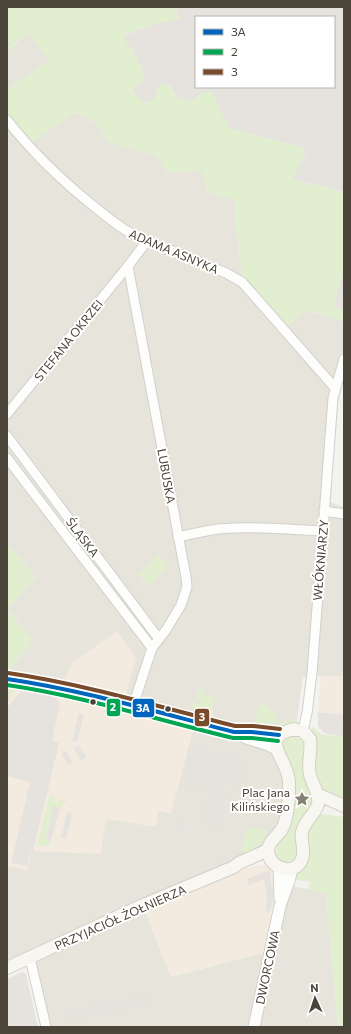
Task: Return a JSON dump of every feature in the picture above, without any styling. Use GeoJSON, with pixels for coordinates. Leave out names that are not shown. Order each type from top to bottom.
{"type":"FeatureCollection","features":[{"type":"Feature","properties":{"kind":"main road"},"geometry":{"type":"LineString","coordinates":[[294,729],[303,731],[310,739],[310,773],[318,800],[312,816],[304,825],[302,831],[301,837],[304,854],[302,860],[299,865],[281,867],[268,850],[270,843],[278,835],[285,822],[289,792],[289,777],[277,750],[276,742],[279,735],[285,731],[294,729]]}},
{"type":"Feature","properties":{"kind":"main road"},"geometry":{"type":"LineString","coordinates":[[317,794],[344,806]]}},
{"type":"Feature","properties":{"kind":"main road"},"geometry":{"type":"LineString","coordinates":[[316,807],[344,811]]}},
{"type":"Feature","properties":{"kind":"main road","name":"PRZYJACIÓŁ ŻOŁNIERZA"},"geometry":{"type":"LineString","coordinates":[[7,968],[142,905],[234,867],[239,863],[268,850]]}},
{"type":"Feature","properties":{"kind":"main road","name":"PRZYJACIÓŁ ŻOŁNIERZA"},"geometry":{"type":"LineString","coordinates":[[234,867],[241,868],[256,864],[281,867]]}},
{"type":"Feature","properties":{"kind":"street","name":"ADAMA ASNYKA"},"geometry":{"type":"LineString","coordinates":[[7,120],[36,154],[64,182],[116,225],[128,233],[226,273],[242,282],[335,388]]}},
{"type":"Feature","properties":{"kind":"street"},"geometry":{"type":"LineString","coordinates":[[128,266],[148,241]]}},
{"type":"Feature","properties":{"kind":"street","name":"STEFANA OKRZEI"},"geometry":{"type":"LineString","coordinates":[[7,414],[128,266]]}},
{"type":"Feature","properties":{"kind":"street","name":"LUBUSKA"},"geometry":{"type":"LineString","coordinates":[[128,266],[186,577],[186,592],[176,614],[152,648],[133,706]]}},
{"type":"Feature","properties":{"kind":"street","name":"WŁÓKNIARZY"},"geometry":{"type":"LineString","coordinates":[[303,731],[312,673],[332,412],[335,388],[344,359]]}},
{"type":"Feature","properties":{"kind":"street","name":"ŚLĄSKA"},"geometry":{"type":"LineString","coordinates":[[7,436],[158,639]]}},
{"type":"Feature","properties":{"kind":"street","name":"ŚLĄSKA"},"geometry":{"type":"LineString","coordinates":[[7,458],[152,648]]}},
{"type":"Feature","properties":{"kind":"street"},"geometry":{"type":"LineString","coordinates":[[324,511],[344,514]]}},
{"type":"Feature","properties":{"kind":"street"},"geometry":{"type":"LineString","coordinates":[[178,537],[209,530],[226,529],[323,531]]}},
{"type":"Feature","properties":{"kind":"street"},"geometry":{"type":"LineString","coordinates":[[7,679],[35,683],[234,732],[245,738],[272,746],[277,750]]}},
{"type":"Feature","properties":{"kind":"street"},"geometry":{"type":"LineString","coordinates":[[234,732],[279,735]]}},
{"type":"Feature","properties":{"kind":"street","name":"DWORCOWA"},"geometry":{"type":"LineString","coordinates":[[254,1027],[280,906],[281,867]]}},
{"type":"Feature","properties":{"kind":"street"},"geometry":{"type":"LineString","coordinates":[[30,958],[46,1027]]}},
{"type":"Feature","properties":{"kind":"shaded area"},"geometry":{"type":"Polygon","coordinates":[[[175,7],[344,7],[344,159],[229,128],[194,100],[190,101],[178,99],[169,84],[160,85],[154,100],[144,104],[132,88],[142,82],[123,36],[153,24],[179,19],[175,7]]]}},
{"type":"Feature","properties":{"kind":"shaded area"},"geometry":{"type":"Polygon","coordinates":[[[28,33],[50,60],[7,90],[7,51],[28,33]]]}},
{"type":"Feature","properties":{"kind":"shaded area"},"geometry":{"type":"Polygon","coordinates":[[[76,112],[96,123],[110,143],[156,155],[167,172],[203,171],[207,192],[235,200],[235,216],[243,281],[302,310],[344,321],[344,356],[335,387],[327,501],[344,507],[344,677],[303,677],[296,726],[260,744],[269,748],[285,774],[281,822],[263,849],[7,964],[7,684],[21,685],[10,669],[33,640],[7,609],[36,578],[7,543],[7,119],[28,145],[76,112]]]}},
{"type":"Feature","properties":{"kind":"shaded area"},"geometry":{"type":"Polygon","coordinates":[[[304,148],[344,159],[344,192],[292,179],[306,153],[304,148]]]}},
{"type":"Feature","properties":{"kind":"shaded area"},"geometry":{"type":"Polygon","coordinates":[[[344,270],[344,309],[333,306],[344,270]]]}},
{"type":"Feature","properties":{"kind":"shaded area"},"geometry":{"type":"Polygon","coordinates":[[[117,631],[136,658],[126,694],[122,697],[64,682],[72,663],[117,631]]]}},
{"type":"Feature","properties":{"kind":"shaded area"},"geometry":{"type":"Polygon","coordinates":[[[321,676],[344,677],[344,715],[318,712],[321,676]]]}},
{"type":"Feature","properties":{"kind":"shaded area"},"geometry":{"type":"Polygon","coordinates":[[[7,684],[34,687],[194,727],[171,814],[158,811],[156,827],[106,819],[101,854],[31,851],[27,870],[7,866],[7,684]]]}},
{"type":"Feature","properties":{"kind":"shaded area"},"geometry":{"type":"Polygon","coordinates":[[[21,691],[53,696],[60,703],[52,740],[59,743],[33,851],[30,851],[27,866],[11,863],[30,782],[7,776],[9,769],[7,768],[7,708],[21,691]]]}},
{"type":"Feature","properties":{"kind":"shaded area"},"geometry":{"type":"Polygon","coordinates":[[[318,712],[344,715],[344,737],[324,733],[318,727],[318,712]]]}},
{"type":"Feature","properties":{"kind":"shaded area"},"geometry":{"type":"Polygon","coordinates":[[[79,713],[84,714],[77,743],[72,741],[79,713]]]}},
{"type":"Feature","properties":{"kind":"shaded area"},"geometry":{"type":"Polygon","coordinates":[[[79,745],[87,757],[81,760],[73,748],[79,745]]]}},
{"type":"Feature","properties":{"kind":"shaded area"},"geometry":{"type":"Polygon","coordinates":[[[189,747],[227,755],[226,757],[231,759],[232,757],[241,759],[241,762],[245,763],[241,786],[223,783],[222,790],[218,790],[219,782],[215,782],[213,796],[228,798],[223,827],[202,823],[209,790],[212,789],[212,781],[205,780],[203,787],[187,785],[189,773],[183,771],[189,747]]]}},
{"type":"Feature","properties":{"kind":"shaded area"},"geometry":{"type":"Polygon","coordinates":[[[66,751],[73,762],[68,765],[62,756],[63,752],[66,751]]]}},
{"type":"Feature","properties":{"kind":"shaded area"},"geometry":{"type":"Polygon","coordinates":[[[54,806],[60,808],[51,841],[46,839],[54,806]]]}},
{"type":"Feature","properties":{"kind":"shaded area"},"geometry":{"type":"Polygon","coordinates":[[[67,812],[73,813],[66,839],[61,838],[67,812]]]}},
{"type":"Feature","properties":{"kind":"shaded area"},"geometry":{"type":"Polygon","coordinates":[[[178,819],[185,821],[183,832],[175,830],[178,819]]]}},
{"type":"Feature","properties":{"kind":"shaded area"},"geometry":{"type":"Polygon","coordinates":[[[260,865],[269,866],[276,873],[276,894],[263,953],[171,977],[144,909],[238,870],[260,865]]]}},
{"type":"Feature","properties":{"kind":"shaded area"},"geometry":{"type":"Polygon","coordinates":[[[269,870],[274,898],[270,912],[265,911],[267,897],[264,879],[248,885],[247,879],[269,870]]]}},
{"type":"Feature","properties":{"kind":"shaded area"},"geometry":{"type":"Polygon","coordinates":[[[292,886],[326,893],[338,1027],[50,1027],[36,964],[40,958],[144,909],[171,977],[263,953],[276,894],[292,886]]]}},
{"type":"Feature","properties":{"kind":"shaded area"},"geometry":{"type":"Polygon","coordinates":[[[22,972],[26,974],[38,1027],[7,1027],[7,979],[22,972]]]}},
{"type":"Feature","properties":{"kind":"shaded area"},"geometry":{"type":"Polygon","coordinates":[[[145,996],[146,1005],[68,1020],[66,1012],[145,996]]]}},
{"type":"Feature","properties":{"kind":"green space"},"geometry":{"type":"Polygon","coordinates":[[[7,7],[175,7],[180,19],[153,24],[123,36],[127,44],[131,47],[145,75],[142,82],[133,88],[136,95],[144,103],[154,100],[160,85],[169,84],[178,99],[190,101],[194,100],[196,96],[211,90],[229,128],[304,148],[306,153],[292,179],[344,192],[344,270],[333,306],[344,309],[344,321],[303,310],[301,315],[283,329],[243,281],[235,216],[235,200],[207,192],[203,171],[167,172],[156,155],[110,143],[96,123],[76,112],[28,145],[7,119],[7,90],[49,60],[28,33],[7,51],[7,7]]]}},
{"type":"Feature","properties":{"kind":"green space"},"geometry":{"type":"Polygon","coordinates":[[[7,543],[36,578],[7,609],[7,543]]]}},
{"type":"Feature","properties":{"kind":"green space"},"geometry":{"type":"Polygon","coordinates":[[[158,555],[169,565],[149,586],[138,575],[158,555]]]}},
{"type":"Feature","properties":{"kind":"green space"},"geometry":{"type":"Polygon","coordinates":[[[7,609],[33,640],[10,669],[7,669],[7,609]]]}},
{"type":"Feature","properties":{"kind":"green space"},"geometry":{"type":"Polygon","coordinates":[[[7,684],[19,686],[16,688],[9,700],[7,700],[7,684]]]}},
{"type":"Feature","properties":{"kind":"green space"},"geometry":{"type":"Polygon","coordinates":[[[200,687],[203,687],[202,690],[204,690],[205,695],[215,698],[212,714],[191,708],[192,702],[199,704],[200,701],[197,700],[200,687]]]}},
{"type":"Feature","properties":{"kind":"green space"},"geometry":{"type":"Polygon","coordinates":[[[260,703],[272,709],[279,721],[264,725],[255,724],[260,703]]]}},
{"type":"Feature","properties":{"kind":"green space"},"geometry":{"type":"Polygon","coordinates":[[[292,719],[298,721],[273,732],[266,729],[292,719]]]}},
{"type":"Feature","properties":{"kind":"green space"},"geometry":{"type":"Polygon","coordinates":[[[312,726],[321,734],[344,737],[344,801],[327,794],[316,780],[311,753],[312,726]]]}},
{"type":"Feature","properties":{"kind":"green space","name":"Plac Jana Kilińskiego"},"geometry":{"type":"Polygon","coordinates":[[[290,736],[299,738],[303,741],[304,768],[312,801],[297,837],[296,857],[290,863],[285,863],[280,861],[275,855],[276,847],[286,830],[283,748],[284,740],[290,736]]]}},
{"type":"Feature","properties":{"kind":"green space"},"geometry":{"type":"Polygon","coordinates":[[[49,796],[55,797],[54,802],[58,803],[60,799],[67,800],[60,808],[54,807],[46,839],[51,841],[49,845],[37,846],[49,796]]]}},
{"type":"Feature","properties":{"kind":"green space"},"geometry":{"type":"Polygon","coordinates":[[[322,814],[344,817],[344,1027],[338,1027],[326,893],[308,889],[311,882],[292,879],[304,836],[316,816],[322,814]]]}},
{"type":"Feature","properties":{"kind":"green space"},"geometry":{"type":"Polygon","coordinates":[[[251,828],[267,830],[262,842],[244,854],[242,849],[246,830],[251,828]]]}},
{"type":"Feature","properties":{"kind":"transit line","name":"3"},"geometry":{"type":"LineString","coordinates":[[8,673],[65,683],[235,726],[280,729]]}},
{"type":"Feature","properties":{"kind":"transit line","name":"3A"},"geometry":{"type":"LineString","coordinates":[[7,679],[64,689],[234,732],[279,735]]}},
{"type":"Feature","properties":{"kind":"transit line","name":"2"},"geometry":{"type":"LineString","coordinates":[[7,685],[64,695],[233,738],[252,738],[278,741]]}},
{"type":"Feature","properties":{"kind":"place","name":"Plac Jana Kilińskiego"},"geometry":{"type":"Point","coordinates":[302,799]}}]}
